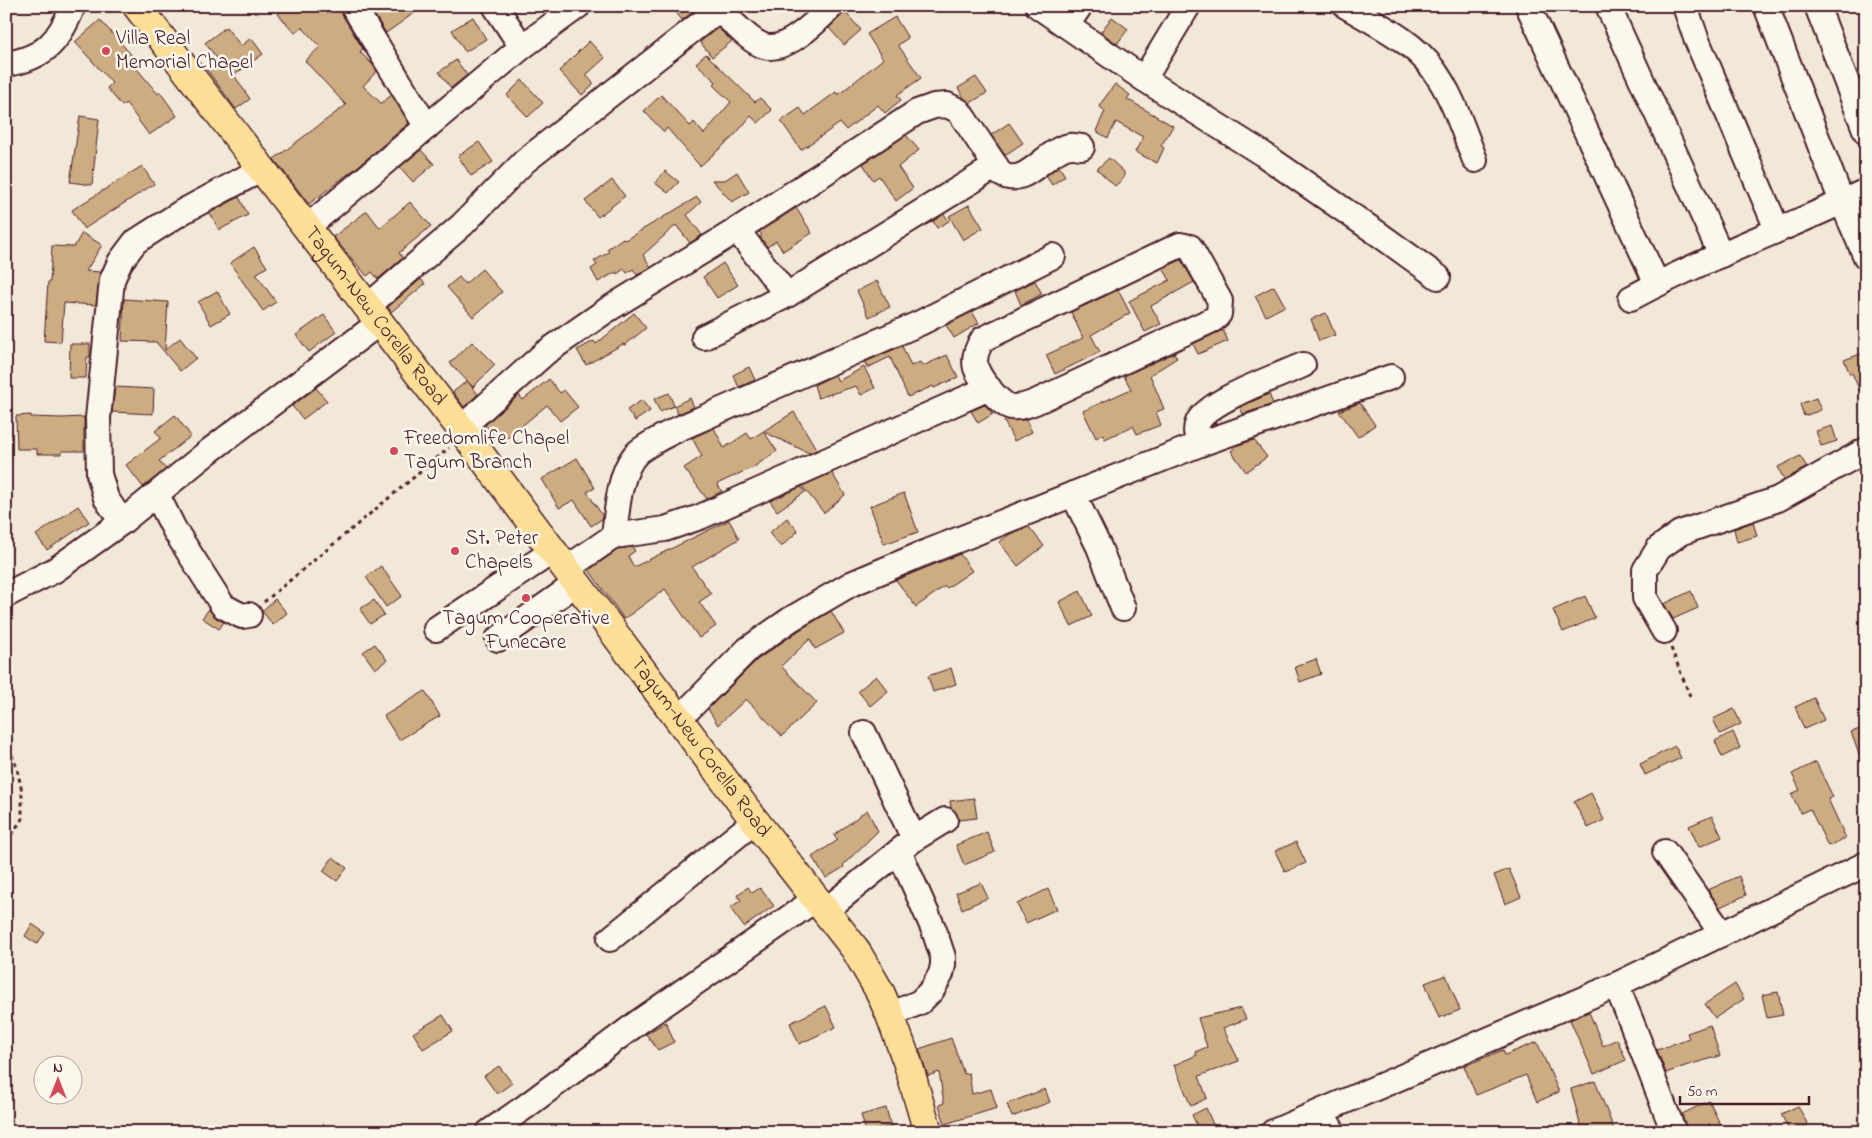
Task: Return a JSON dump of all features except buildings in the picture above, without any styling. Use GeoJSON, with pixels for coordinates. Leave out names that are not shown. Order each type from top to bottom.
{"type":"FeatureCollection","features":[{"type":"Feature","properties":{"kind":"main road","name":"Tagum-New Corella Road"},"geometry":{"type":"LineString","coordinates":[[143,10],[306,228],[566,568],[755,821],[821,904],[868,970],[890,1015],[908,1064],[928,1132]]}},
{"type":"Feature","properties":{"kind":"street"},"geometry":{"type":"LineString","coordinates":[[6,64],[23,62],[49,48],[66,23],[73,6]]}},
{"type":"Feature","properties":{"kind":"street"},"geometry":{"type":"LineString","coordinates":[[353,6],[426,127]]}},
{"type":"Feature","properties":{"kind":"street"},"geometry":{"type":"LineString","coordinates":[[495,6],[522,47]]}},
{"type":"Feature","properties":{"kind":"street"},"geometry":{"type":"LineString","coordinates":[[306,228],[522,47],[578,6]]}},
{"type":"Feature","properties":{"kind":"street"},"geometry":{"type":"LineString","coordinates":[[6,595],[56,570],[157,495],[373,315],[525,161],[721,8],[754,40],[765,47],[778,46],[795,39],[832,6]]}},
{"type":"Feature","properties":{"kind":"street"},"geometry":{"type":"LineString","coordinates":[[1038,6],[1074,15],[1144,79],[1263,154],[1438,277]]}},
{"type":"Feature","properties":{"kind":"street"},"geometry":{"type":"LineString","coordinates":[[1144,79],[1188,6]]}},
{"type":"Feature","properties":{"kind":"street"},"geometry":{"type":"LineString","coordinates":[[1346,6],[1397,36],[1415,50],[1433,69],[1451,99],[1475,160]]}},
{"type":"Feature","properties":{"kind":"street"},"geometry":{"type":"LineString","coordinates":[[1528,6],[1658,284]]}},
{"type":"Feature","properties":{"kind":"street"},"geometry":{"type":"LineString","coordinates":[[1608,6],[1721,255]]}},
{"type":"Feature","properties":{"kind":"street"},"geometry":{"type":"LineString","coordinates":[[1685,6],[1696,38],[1777,229]]}},
{"type":"Feature","properties":{"kind":"street"},"geometry":{"type":"LineString","coordinates":[[1766,6],[1842,202],[1866,257]]}},
{"type":"Feature","properties":{"kind":"street"},"geometry":{"type":"LineString","coordinates":[[1817,6],[1866,132]]}},
{"type":"Feature","properties":{"kind":"street"},"geometry":{"type":"LineString","coordinates":[[463,432],[545,353],[607,310],[737,230],[917,112],[934,106],[947,105],[959,111],[1001,174],[1007,178],[1017,178],[1059,150],[1071,145],[1082,147]]}},
{"type":"Feature","properties":{"kind":"street"},"geometry":{"type":"LineString","coordinates":[[704,337],[786,295],[996,166]]}},
{"type":"Feature","properties":{"kind":"street"},"geometry":{"type":"LineString","coordinates":[[122,522],[106,498],[100,474],[98,418],[112,280],[120,262],[135,242],[182,212],[262,169]]}},
{"type":"Feature","properties":{"kind":"street"},"geometry":{"type":"LineString","coordinates":[[1630,298],[1777,229],[1866,191]]}},
{"type":"Feature","properties":{"kind":"street"},"geometry":{"type":"LineString","coordinates":[[737,230],[786,295]]}},
{"type":"Feature","properties":{"kind":"street"},"geometry":{"type":"LineString","coordinates":[[1180,245],[1190,247],[1220,302],[1219,314],[1214,319],[1022,407],[1011,407],[1003,404],[989,388],[976,368],[976,348],[983,339],[1180,245]]}},
{"type":"Feature","properties":{"kind":"street"},"geometry":{"type":"LineString","coordinates":[[614,536],[620,492],[627,468],[636,454],[651,443],[678,428],[920,323],[1053,256]]}},
{"type":"Feature","properties":{"kind":"street"},"geometry":{"type":"LineString","coordinates":[[1200,444],[1195,432],[1197,423],[1204,413],[1220,402],[1303,365]]}},
{"type":"Feature","properties":{"kind":"street"},"geometry":{"type":"LineString","coordinates":[[679,719],[748,649],[791,619],[851,584],[1200,444],[1391,376]]}},
{"type":"Feature","properties":{"kind":"street"},"geometry":{"type":"LineString","coordinates":[[436,629],[566,568],[614,536],[665,529],[700,518],[989,388]]}},
{"type":"Feature","properties":{"kind":"street"},"geometry":{"type":"LineString","coordinates":[[1664,631],[1645,598],[1645,570],[1659,548],[1680,532],[1778,499],[1866,450]]}},
{"type":"Feature","properties":{"kind":"street"},"geometry":{"type":"LineString","coordinates":[[1073,494],[1099,547],[1123,608]]}},
{"type":"Feature","properties":{"kind":"street"},"geometry":{"type":"LineString","coordinates":[[157,495],[174,529],[223,606],[242,616],[249,615]]}},
{"type":"Feature","properties":{"kind":"street"},"geometry":{"type":"LineString","coordinates":[[498,639],[566,568]]}},
{"type":"Feature","properties":{"kind":"street"},"geometry":{"type":"LineString","coordinates":[[864,733],[906,845],[943,958],[941,974],[932,990],[920,1002],[890,1015]]}},
{"type":"Feature","properties":{"kind":"street"},"geometry":{"type":"LineString","coordinates":[[489,1132],[640,1021],[821,904],[945,820]]}},
{"type":"Feature","properties":{"kind":"street"},"geometry":{"type":"LineString","coordinates":[[610,939],[755,821]]}},
{"type":"Feature","properties":{"kind":"street"},"geometry":{"type":"LineString","coordinates":[[1665,852],[1722,934]]}},
{"type":"Feature","properties":{"kind":"street"},"geometry":{"type":"LineString","coordinates":[[1273,1132],[1616,985],[1866,864]]}},
{"type":"Feature","properties":{"kind":"street"},"geometry":{"type":"LineString","coordinates":[[1616,985],[1634,1026],[1647,1065],[1674,1132]]}},
{"type":"Feature","properties":{"kind":"street"},"geometry":{"type":"LineString","coordinates":[[1321,1112],[1333,1132]]}},
{"type":"Feature","properties":{"kind":"path"},"geometry":{"type":"LineString","coordinates":[[249,615],[463,432]]}},
{"type":"Feature","properties":{"kind":"path"},"geometry":{"type":"LineString","coordinates":[[1664,631],[1690,696]]}},
{"type":"Feature","properties":{"kind":"path"},"geometry":{"type":"LineString","coordinates":[[6,740],[17,768],[22,792],[22,819],[6,843]]}},
{"type":"Feature","properties":{"kind":"place","name":"Villa Real Memorial Chapel"},"geometry":{"type":"Point","coordinates":[106,51]}},
{"type":"Feature","properties":{"kind":"place","name":"Freedomlife Chapel Tagum Branch"},"geometry":{"type":"Point","coordinates":[394,451]}},
{"type":"Feature","properties":{"kind":"place","name":"St. Peter Chapels"},"geometry":{"type":"Point","coordinates":[455,551]}},
{"type":"Feature","properties":{"kind":"place","name":"Tagum Cooperative Funecare"},"geometry":{"type":"Point","coordinates":[526,598]}}]}
